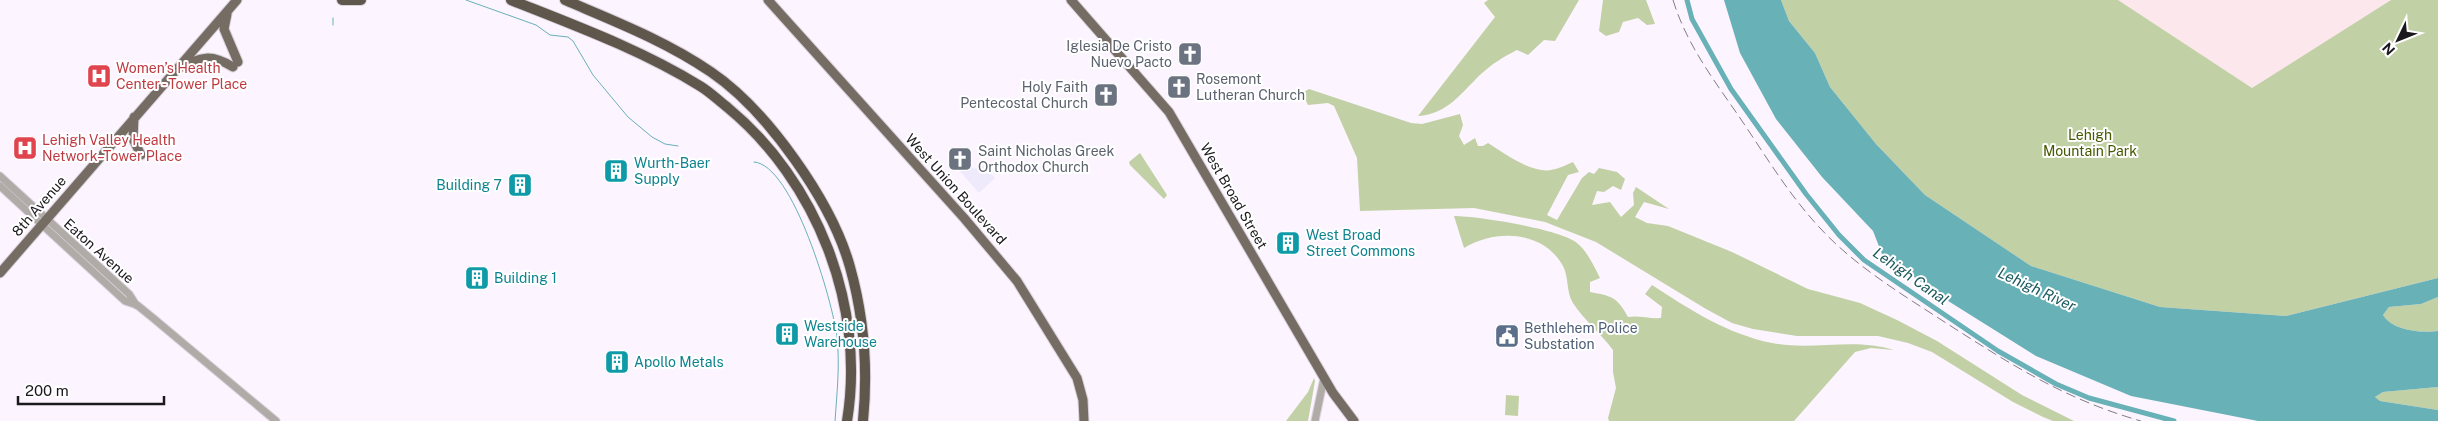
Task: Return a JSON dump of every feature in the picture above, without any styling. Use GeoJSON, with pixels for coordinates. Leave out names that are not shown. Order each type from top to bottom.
{"type":"FeatureCollection","features":[{"type":"Feature","properties":{"kind":"highway"},"geometry":{"type":"LineString","coordinates":[[342,0],[361,0]]}},
{"type":"Feature","properties":{"kind":"highway"},"geometry":{"type":"LineString","coordinates":[[511,0],[652,60],[701,86],[743,120],[774,153],[802,194],[820,229],[837,273],[847,318],[851,364],[850,401],[847,421]]}},
{"type":"Feature","properties":{"kind":"highway"},"geometry":{"type":"LineString","coordinates":[[565,0],[669,47],[712,73],[750,106],[779,137],[813,186],[850,266],[864,341],[866,389],[863,421]]}},
{"type":"Feature","properties":{"kind":"highway"},"geometry":{"type":"LineString","coordinates":[[570,0],[588,10]]}},
{"type":"Feature","properties":{"kind":"main road","name":"8th Avenue"},"geometry":{"type":"LineString","coordinates":[[0,273],[237,0]]}},
{"type":"Feature","properties":{"kind":"main road","name":"West Union Boulevard"},"geometry":{"type":"LineString","coordinates":[[768,0],[964,218],[1017,281],[1076,378],[1083,400],[1084,421]]}},
{"type":"Feature","properties":{"kind":"main road","name":"West Broad Street"},"geometry":{"type":"LineString","coordinates":[[1071,0],[1170,112],[1324,378],[1354,421]]}},
{"type":"Feature","properties":{"kind":"main road"},"geometry":{"type":"LineString","coordinates":[[174,71],[209,57],[236,65],[224,29],[229,9]]}},
{"type":"Feature","properties":{"kind":"main road"},"geometry":{"type":"LineString","coordinates":[[134,118],[133,139],[141,155]]}},
{"type":"Feature","properties":{"kind":"street","name":"Eaton Avenue"},"geometry":{"type":"LineString","coordinates":[[0,176],[44,223]]}},
{"type":"Feature","properties":{"kind":"street","name":"Eaton Avenue"},"geometry":{"type":"LineString","coordinates":[[0,186],[129,294],[137,305],[276,421]]}},
{"type":"Feature","properties":{"kind":"street"},"geometry":{"type":"LineString","coordinates":[[1315,421],[1324,378]]}},
{"type":"Feature","properties":{"kind":"shaded area"},"geometry":{"type":"Polygon","coordinates":[[[2118,0],[2391,0],[2252,88],[2118,0]]]}},
{"type":"Feature","properties":{"kind":"shaded area"},"geometry":{"type":"Polygon","coordinates":[[[966,162],[974,169],[982,164],[995,178],[979,193],[958,169],[966,162]]]}},
{"type":"Feature","properties":{"kind":"green space"},"geometry":{"type":"Polygon","coordinates":[[[1488,0],[1579,0],[1555,41],[1544,40],[1528,55],[1517,50],[1485,70],[1446,107],[1418,116],[1495,17],[1484,3],[1488,0]]]}},
{"type":"Feature","properties":{"kind":"green space"},"geometry":{"type":"Polygon","coordinates":[[[1603,0],[1646,0],[1655,24],[1647,25],[1638,18],[1623,22],[1619,32],[1606,36],[1599,31],[1603,0]]]}},
{"type":"Feature","properties":{"kind":"green space","name":"Lehigh Mountain Park"},"geometry":{"type":"Polygon","coordinates":[[[1781,0],[2118,0],[2252,88],[2391,0],[2438,0],[2438,278],[2286,316],[2160,307],[2031,266],[1925,195],[1876,144],[1830,87],[1815,53],[1789,21],[1781,0]]]}},
{"type":"Feature","properties":{"kind":"green space"},"geometry":{"type":"Polygon","coordinates":[[[1309,89],[1411,123],[1422,124],[1460,114],[1463,125],[1459,136],[1464,145],[1475,138],[1478,146],[1488,143],[1514,160],[1535,169],[1550,170],[1573,162],[1579,172],[1568,175],[1547,215],[1557,220],[1582,178],[1589,172],[1594,174],[1599,168],[1617,172],[1625,179],[1621,190],[1613,186],[1604,192],[1597,191],[1592,205],[1610,202],[1621,217],[1634,205],[1633,193],[1636,187],[1669,209],[1644,202],[1635,217],[1647,223],[1668,226],[1732,252],[1808,289],[1860,303],[1897,320],[1937,341],[2022,395],[2074,421],[2053,421],[2043,417],[2013,402],[1932,352],[1908,343],[1878,336],[1797,336],[1753,329],[1732,323],[1596,242],[1545,222],[1474,208],[1360,211],[1357,158],[1334,106],[1328,103],[1308,105],[1302,93],[1309,89]]]}},
{"type":"Feature","properties":{"kind":"green space"},"geometry":{"type":"Polygon","coordinates":[[[1140,153],[1167,195],[1164,199],[1130,165],[1129,162],[1140,153]]]}},
{"type":"Feature","properties":{"kind":"green space"},"geometry":{"type":"Polygon","coordinates":[[[1454,216],[1481,218],[1537,228],[1568,238],[1577,243],[1587,254],[1600,278],[1590,282],[1590,292],[1613,298],[1621,305],[1628,317],[1661,318],[1662,307],[1645,294],[1652,285],[1709,320],[1755,339],[1787,345],[1849,344],[1879,346],[1894,350],[1871,348],[1855,352],[1794,421],[1609,421],[1608,418],[1616,388],[1613,372],[1613,350],[1573,303],[1569,294],[1565,270],[1554,254],[1543,245],[1531,239],[1518,236],[1490,238],[1464,248],[1454,216]]]}},
{"type":"Feature","properties":{"kind":"green space"},"geometry":{"type":"Polygon","coordinates":[[[2438,297],[2438,331],[2424,332],[2400,328],[2393,325],[2383,315],[2389,307],[2421,304],[2438,297]]]}},
{"type":"Feature","properties":{"kind":"green space"},"geometry":{"type":"Polygon","coordinates":[[[1314,378],[1308,421],[1286,421],[1308,392],[1314,378]]]}},
{"type":"Feature","properties":{"kind":"green space"},"geometry":{"type":"Polygon","coordinates":[[[2438,387],[2438,410],[2380,401],[2375,397],[2383,392],[2438,387]]]}},
{"type":"Feature","properties":{"kind":"green space"},"geometry":{"type":"Polygon","coordinates":[[[1506,395],[1519,396],[1518,416],[1505,415],[1506,395]]]}},
{"type":"Feature","properties":{"kind":"water","name":"Lehigh River"},"geometry":{"type":"Polygon","coordinates":[[[1724,0],[1781,0],[1789,21],[1815,53],[1830,87],[1876,144],[1925,195],[2031,266],[2160,307],[2286,316],[2438,278],[2438,297],[2421,304],[2389,307],[2383,315],[2393,325],[2400,328],[2424,332],[2438,331],[2438,387],[2383,392],[2375,397],[2380,401],[2438,410],[2438,421],[2258,421],[2131,396],[2036,356],[1945,299],[1882,254],[1873,231],[1822,177],[1776,119],[1740,53],[1724,0]]]}},
{"type":"Feature","properties":{"kind":"waterway"},"geometry":{"type":"LineString","coordinates":[[466,0],[536,25],[550,35],[568,37],[573,41],[593,75],[628,117],[652,137],[665,144],[678,146]]}},
{"type":"Feature","properties":{"kind":"waterway","name":"Lehigh Canal"},"geometry":{"type":"LineString","coordinates":[[1687,0],[1692,19],[1731,89],[1806,194],[1839,235],[1864,260],[1998,351],[2056,384],[2089,398],[2174,421]]}},
{"type":"Feature","properties":{"kind":"waterway"},"geometry":{"type":"LineString","coordinates":[[333,18],[333,25]]}},
{"type":"Feature","properties":{"kind":"waterway"},"geometry":{"type":"LineString","coordinates":[[754,162],[769,169],[783,185],[809,238],[819,267],[837,337],[838,368],[835,421]]}},
{"type":"Feature","properties":{"kind":"railway"},"geometry":{"type":"LineString","coordinates":[[1673,0],[1685,31],[1710,74],[1787,187],[1808,215],[1848,255],[1894,289],[2015,366],[2087,402],[2141,421]]}},
{"type":"Feature","properties":{"kind":"place","name":"Iglesia De Cristo Nuevo Pacto"},"geometry":{"type":"Point","coordinates":[1190,54]}},
{"type":"Feature","properties":{"kind":"place","name":"Women’s Health Center - Tower Place"},"geometry":{"type":"Point","coordinates":[99,76]}},
{"type":"Feature","properties":{"kind":"place","name":"Rosemont Lutheran Church"},"geometry":{"type":"Point","coordinates":[1179,87]}},
{"type":"Feature","properties":{"kind":"place","name":"Holy Faith Pentecostal Church"},"geometry":{"type":"Point","coordinates":[1106,95]}},
{"type":"Feature","properties":{"kind":"place","name":"Lehigh Valley Health Network–Tower Place"},"geometry":{"type":"Point","coordinates":[25,148]}},
{"type":"Feature","properties":{"kind":"place","name":"Saint Nicholas Greek Orthodox Church"},"geometry":{"type":"Point","coordinates":[960,159]}},
{"type":"Feature","properties":{"kind":"place","name":"Wurth-Baer Supply"},"geometry":{"type":"Point","coordinates":[616,171]}},
{"type":"Feature","properties":{"kind":"place","name":"Building 7"},"geometry":{"type":"Point","coordinates":[520,185]}},
{"type":"Feature","properties":{"kind":"place","name":"West Broad Street Commons"},"geometry":{"type":"Point","coordinates":[1288,243]}},
{"type":"Feature","properties":{"kind":"place","name":"Building 1"},"geometry":{"type":"Point","coordinates":[477,278]}},
{"type":"Feature","properties":{"kind":"place","name":"Westside Warehouse"},"geometry":{"type":"Point","coordinates":[787,334]}},
{"type":"Feature","properties":{"kind":"place","name":"Bethlehem Police Substation"},"geometry":{"type":"Point","coordinates":[1507,336]}},
{"type":"Feature","properties":{"kind":"place","name":"Apollo Metals"},"geometry":{"type":"Point","coordinates":[617,362]}}]}
